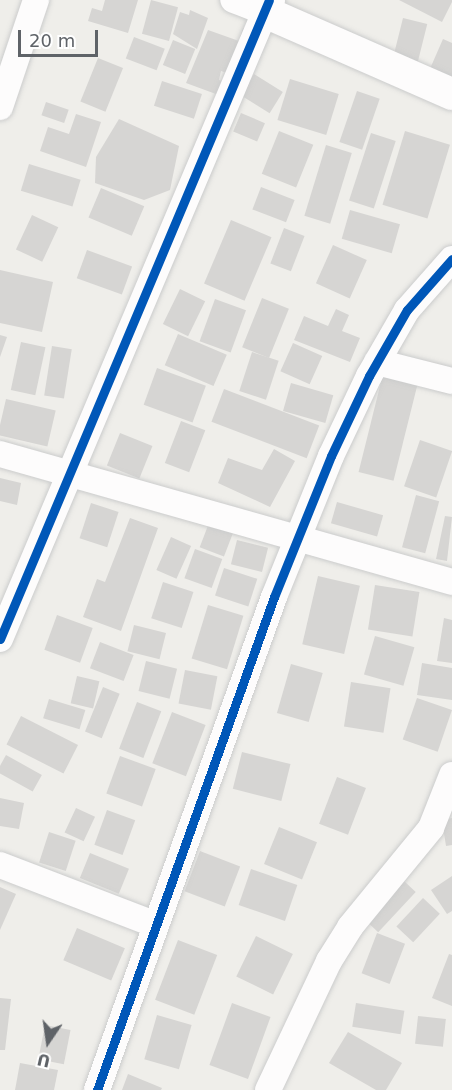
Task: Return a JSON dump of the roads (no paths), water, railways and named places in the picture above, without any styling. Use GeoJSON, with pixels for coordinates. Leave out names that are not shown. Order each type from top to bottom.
{"type":"FeatureCollection","features":[{"type":"Feature","properties":{"kind":"street"},"geometry":{"type":"LineString","coordinates":[[0,107],[36,0]]}},
{"type":"Feature","properties":{"kind":"street"},"geometry":{"type":"LineString","coordinates":[[233,0],[267,6],[452,94]]}},
{"type":"Feature","properties":{"kind":"street"},"geometry":{"type":"LineString","coordinates":[[0,639],[267,6]]}},
{"type":"Feature","properties":{"kind":"street"},"geometry":{"type":"LineString","coordinates":[[97,1090],[297,540],[331,456],[377,362],[407,310],[452,259]]}},
{"type":"Feature","properties":{"kind":"street"},"geometry":{"type":"LineString","coordinates":[[377,362],[452,381]]}},
{"type":"Feature","properties":{"kind":"street"},"geometry":{"type":"LineString","coordinates":[[0,454],[69,472],[297,540],[452,582]]}},
{"type":"Feature","properties":{"kind":"street"},"geometry":{"type":"LineString","coordinates":[[268,1090],[329,960],[350,927],[431,828],[452,775]]}},
{"type":"Feature","properties":{"kind":"street"},"geometry":{"type":"LineString","coordinates":[[0,865],[156,925]]}}]}
